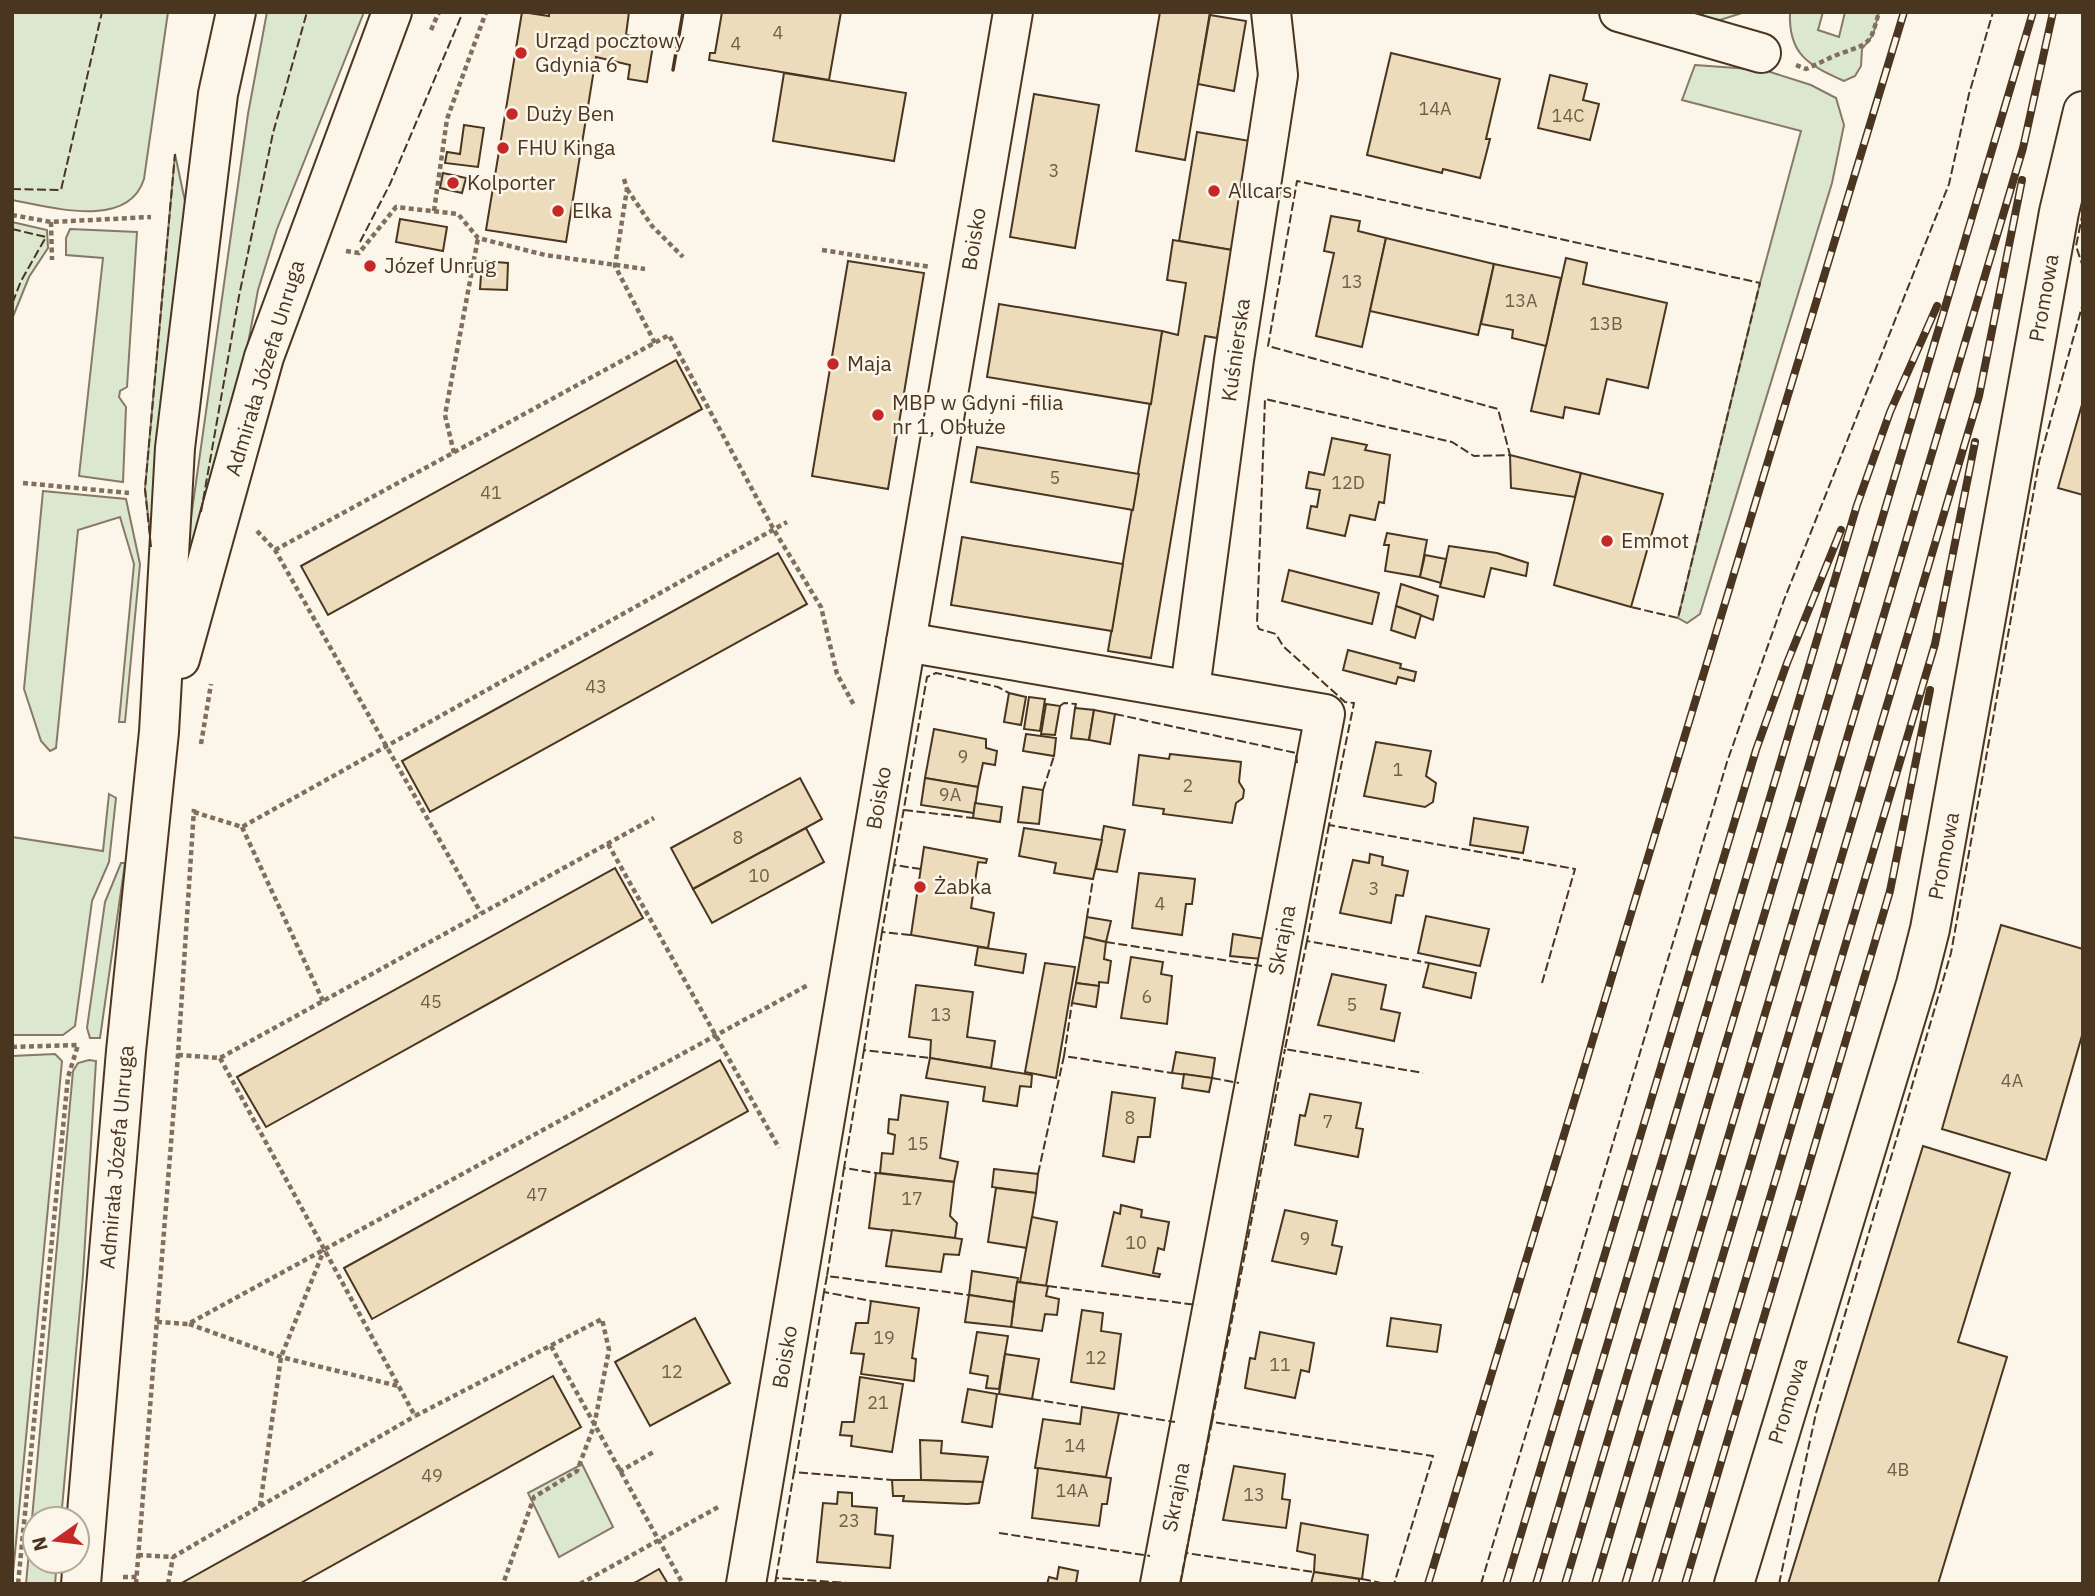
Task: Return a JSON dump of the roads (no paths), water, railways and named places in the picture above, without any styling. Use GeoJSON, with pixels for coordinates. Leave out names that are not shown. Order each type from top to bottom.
{"type":"FeatureCollection","features":[{"type":"Feature","properties":{"kind":"street","name":"Admirała Józefa Unruga"},"geometry":{"type":"LineString","coordinates":[[81,1584],[125,1051],[159,732],[176,448],[218,94],[236,12]]}},
{"type":"Feature","properties":{"kind":"street","name":"Admirała Józefa Unruga"},"geometry":{"type":"LineString","coordinates":[[159,732],[264,357],[392,12]]}},
{"type":"Feature","properties":{"kind":"street","name":"Boisko"},"geometry":{"type":"LineString","coordinates":[[746,1584],[1013,12]]}},
{"type":"Feature","properties":{"kind":"street","name":"Kuśnierska"},"geometry":{"type":"LineString","coordinates":[[1190,689],[1234,360],[1278,75],[1271,12]]}},
{"type":"Feature","properties":{"kind":"street"},"geometry":{"type":"LineString","coordinates":[[1619,12],[1761,53]]}},
{"type":"Feature","properties":{"kind":"street","name":"Promowa"},"geometry":{"type":"LineString","coordinates":[[1734,1584],[1916,984],[1930,929],[2059,212],[2083,111]]}},
{"type":"Feature","properties":{"kind":"street","name":"Skrajna"},"geometry":{"type":"LineString","coordinates":[[906,642],[1325,714],[1160,1584]]}},
{"type":"Feature","properties":{"kind":"railway"},"geometry":{"type":"LineString","coordinates":[[1428,1584],[1904,12]]}},
{"type":"Feature","properties":{"kind":"railway"},"geometry":{"type":"LineString","coordinates":[[1565,1584],[2033,12]]}},
{"type":"Feature","properties":{"kind":"railway"},"geometry":{"type":"LineString","coordinates":[[1595,1584],[2023,148],[2053,12]]}},
{"type":"Feature","properties":{"kind":"railway"},"geometry":{"type":"LineString","coordinates":[[1625,1584],[1979,396],[2022,180]]}},
{"type":"Feature","properties":{"kind":"railway"},"geometry":{"type":"LineString","coordinates":[[1536,1584],[1857,505],[1890,412],[1937,306]]}},
{"type":"Feature","properties":{"kind":"railway"},"geometry":{"type":"LineString","coordinates":[[1655,1584],[1935,644],[1975,442]]}},
{"type":"Feature","properties":{"kind":"railway"},"geometry":{"type":"LineString","coordinates":[[1506,1584],[1756,750],[1787,663],[1841,530]]}},
{"type":"Feature","properties":{"kind":"railway"},"geometry":{"type":"LineString","coordinates":[[1685,1584],[1890,891],[1930,690]]}},
{"type":"Feature","properties":{"kind":"place","name":"Urząd pocztowy Gdynia 6"},"geometry":{"type":"Point","coordinates":[521,53]}},
{"type":"Feature","properties":{"kind":"place","name":"Duży Ben"},"geometry":{"type":"Point","coordinates":[512,114]}},
{"type":"Feature","properties":{"kind":"place","name":"FHU Kinga"},"geometry":{"type":"Point","coordinates":[503,148]}},
{"type":"Feature","properties":{"kind":"place","name":"Kolporter"},"geometry":{"type":"Point","coordinates":[453,183]}},
{"type":"Feature","properties":{"kind":"place","name":"Allcars"},"geometry":{"type":"Point","coordinates":[1214,191]}},
{"type":"Feature","properties":{"kind":"place","name":"Elka"},"geometry":{"type":"Point","coordinates":[558,211]}},
{"type":"Feature","properties":{"kind":"place","name":"Józef Unrug"},"geometry":{"type":"Point","coordinates":[370,266]}},
{"type":"Feature","properties":{"kind":"place","name":"Maja"},"geometry":{"type":"Point","coordinates":[833,364]}},
{"type":"Feature","properties":{"kind":"place","name":"MBP w Gdyni -filia nr 1, Obłuże"},"geometry":{"type":"Point","coordinates":[878,415]}},
{"type":"Feature","properties":{"kind":"place","name":"Emmot"},"geometry":{"type":"Point","coordinates":[1607,541]}},
{"type":"Feature","properties":{"kind":"place","name":"Żabka"},"geometry":{"type":"Point","coordinates":[920,887]}}]}
